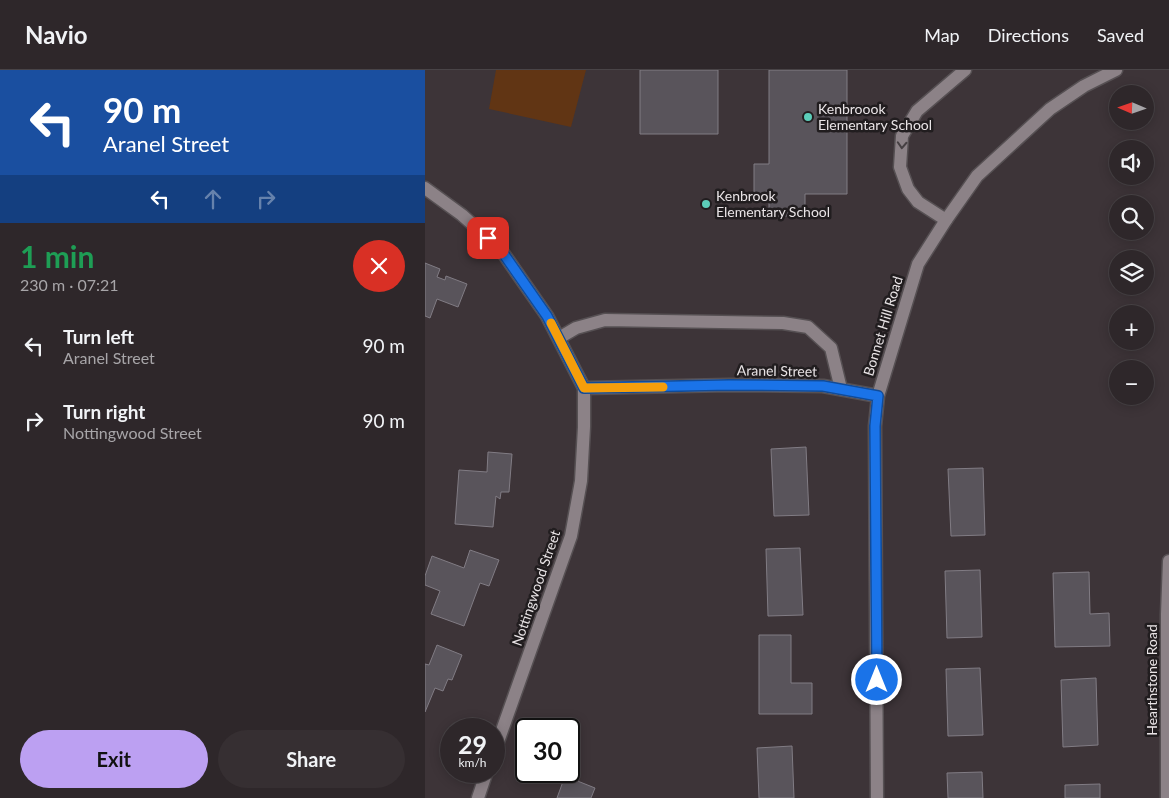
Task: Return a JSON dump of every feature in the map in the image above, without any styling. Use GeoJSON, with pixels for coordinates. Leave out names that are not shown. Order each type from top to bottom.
{"type":"FeatureCollection","features":[{"type":"Feature","properties":{"kind":"street"},"geometry":{"type":"LineString","coordinates":[[946,220],[917,202],[908,190],[900,167],[902,136],[917,111],[965,70]]}},
{"type":"Feature","properties":{"kind":"street","name":"Bonnet Hill Road"},"geometry":{"type":"LineString","coordinates":[[877,798],[875,426],[878,396],[918,264],[977,176],[1050,109],[1084,86],[1116,70]]}},
{"type":"Feature","properties":{"kind":"street","name":"Nottingwood Street"},"geometry":{"type":"LineString","coordinates":[[425,188],[462,215],[501,250],[547,316],[584,388],[581,481],[571,536],[505,722]]}},
{"type":"Feature","properties":{"kind":"street"},"geometry":{"type":"LineString","coordinates":[[559,338],[576,328],[605,320],[783,323],[809,327],[831,348],[841,389]]}},
{"type":"Feature","properties":{"kind":"street","name":"Aranel Street"},"geometry":{"type":"LineString","coordinates":[[584,388],[729,385],[823,386],[878,396]]}},
{"type":"Feature","properties":{"kind":"street","name":"Hearthstone Road"},"geometry":{"type":"LineString","coordinates":[[1167,798],[1167,614],[1169,561]]}},
{"type":"Feature","properties":{"kind":"street"},"geometry":{"type":"LineString","coordinates":[[477,798],[483,783]]}},
{"type":"Feature","properties":{"kind":"shaded area"},"geometry":{"type":"Polygon","coordinates":[[[496,70],[586,70],[571,127],[489,109],[496,70]]]}},
{"type":"Feature","properties":{"kind":"building"},"geometry":{"type":"Polygon","coordinates":[[[640,70],[718,70],[718,134],[640,134],[640,70]]]}},
{"type":"Feature","properties":{"kind":"building","name":"Kenbroook Elementary School"},"geometry":{"type":"Polygon","coordinates":[[[769,70],[847,70],[847,194],[805,194],[805,216],[769,216],[769,197],[754,197],[754,164],[769,164],[769,70]]]}},
{"type":"Feature","properties":{"kind":"building"},"geometry":{"type":"Polygon","coordinates":[[[425,263],[440,269],[437,277],[445,280],[446,276],[467,284],[458,307],[437,299],[430,318],[425,316],[425,263]]]}},
{"type":"Feature","properties":{"kind":"building"},"geometry":{"type":"Polygon","coordinates":[[[806,447],[809,515],[774,516],[771,449],[806,447]]]}},
{"type":"Feature","properties":{"kind":"building"},"geometry":{"type":"Polygon","coordinates":[[[488,452],[512,454],[509,492],[501,492],[500,499],[496,496],[493,527],[455,524],[459,470],[487,472],[488,452]]]}},
{"type":"Feature","properties":{"kind":"building"},"geometry":{"type":"Polygon","coordinates":[[[983,468],[985,535],[951,536],[948,469],[983,468]]]}},
{"type":"Feature","properties":{"kind":"building"},"geometry":{"type":"Polygon","coordinates":[[[800,548],[803,615],[768,616],[766,549],[800,548]]]}},
{"type":"Feature","properties":{"kind":"building"},"geometry":{"type":"Polygon","coordinates":[[[470,550],[499,560],[489,586],[480,583],[464,626],[431,614],[440,591],[425,585],[425,576],[432,556],[464,568],[470,550]]]}},
{"type":"Feature","properties":{"kind":"building"},"geometry":{"type":"Polygon","coordinates":[[[980,570],[982,637],[947,638],[945,571],[980,570]]]}},
{"type":"Feature","properties":{"kind":"building"},"geometry":{"type":"Polygon","coordinates":[[[1089,572],[1090,614],[1109,613],[1110,646],[1055,647],[1053,573],[1089,572]]]}},
{"type":"Feature","properties":{"kind":"building"},"geometry":{"type":"Polygon","coordinates":[[[759,635],[791,635],[791,683],[812,683],[812,714],[759,714],[759,635]]]}},
{"type":"Feature","properties":{"kind":"building"},"geometry":{"type":"Polygon","coordinates":[[[437,645],[462,655],[452,680],[448,679],[443,691],[435,688],[425,712],[425,664],[429,665],[437,645]]]}},
{"type":"Feature","properties":{"kind":"building"},"geometry":{"type":"Polygon","coordinates":[[[980,668],[983,735],[948,736],[946,669],[980,668]]]}},
{"type":"Feature","properties":{"kind":"building"},"geometry":{"type":"Polygon","coordinates":[[[1096,678],[1098,745],[1063,747],[1061,680],[1096,678]]]}},
{"type":"Feature","properties":{"kind":"building"},"geometry":{"type":"Polygon","coordinates":[[[792,746],[794,798],[759,798],[757,748],[792,746]]]}},
{"type":"Feature","properties":{"kind":"building"},"geometry":{"type":"Polygon","coordinates":[[[982,772],[983,798],[948,798],[947,773],[982,772]]]}},
{"type":"Feature","properties":{"kind":"building"},"geometry":{"type":"Polygon","coordinates":[[[580,782],[595,788],[591,798],[557,798],[562,783],[580,782]]]}},
{"type":"Feature","properties":{"kind":"building"},"geometry":{"type":"Polygon","coordinates":[[[1100,784],[1100,798],[1065,798],[1065,785],[1100,784]]]}},
{"type":"Feature","properties":{"kind":"slow traffic"},"geometry":{"type":"LineString","coordinates":[[551,323],[584,388],[663,387]]}},
{"type":"Feature","properties":{"kind":"place","name":"Kenbroook Elementary School"},"geometry":{"type":"Point","coordinates":[808,117]}},
{"type":"Feature","properties":{"kind":"place","name":"Kenbrook Elementary School"},"geometry":{"type":"Point","coordinates":[706,204]}},
{"type":"Feature","properties":{"kind":"route"},"geometry":{"type":"LineString","coordinates":[[488,238],[501,250],[547,316],[584,388],[729,385],[823,386],[878,396],[875,426],[877,680]]}}]}
